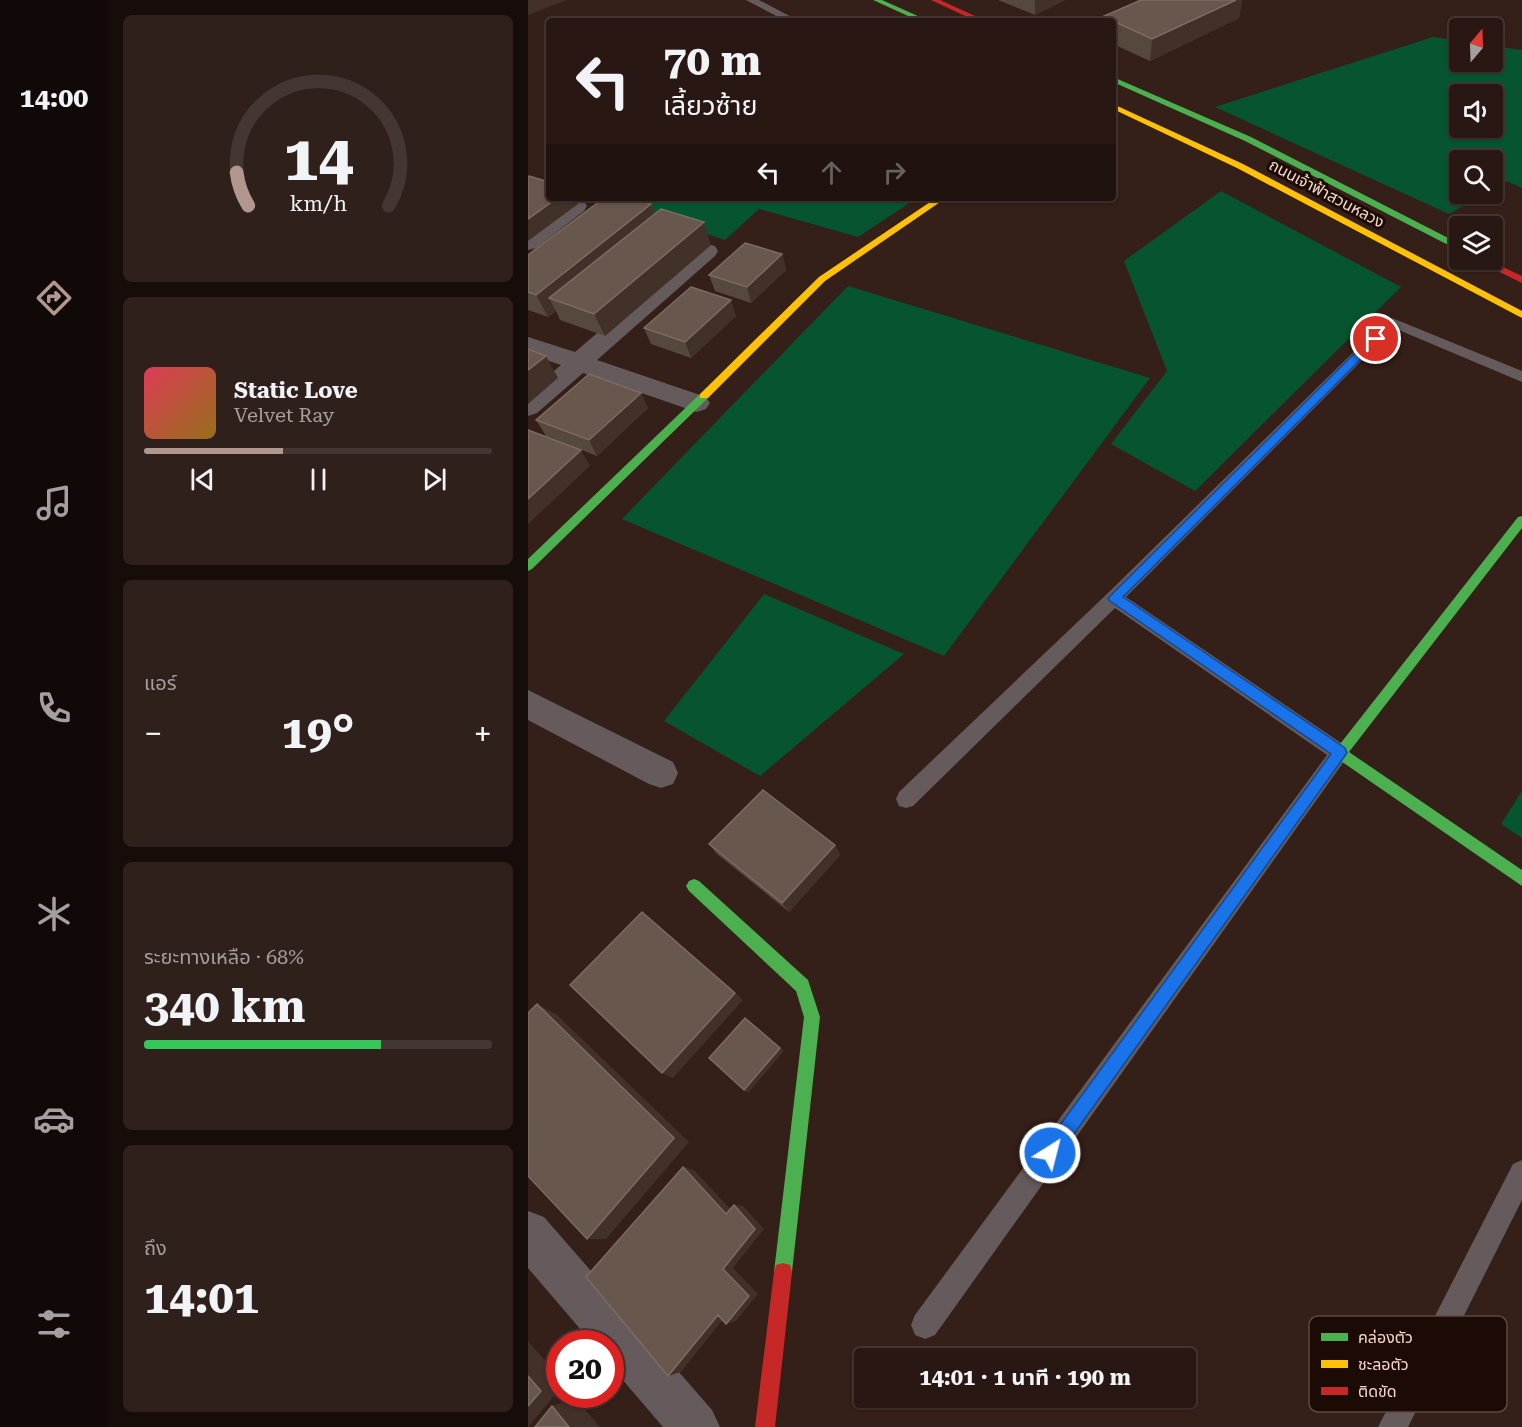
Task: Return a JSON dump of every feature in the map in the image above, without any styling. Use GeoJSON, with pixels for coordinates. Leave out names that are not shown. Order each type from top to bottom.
{"type":"FeatureCollection","features":[{"type":"Feature","properties":{"kind":"street"},"geometry":{"type":"LineString","coordinates":[[876,0],[918,18]]}},
{"type":"Feature","properties":{"kind":"street"},"geometry":{"type":"LineString","coordinates":[[934,0],[975,18]]}},
{"type":"Feature","properties":{"kind":"street","name":"ถนนเจ้าฟ้าสวนหลวง"},"geometry":{"type":"LineString","coordinates":[[1116,80],[1248,139],[1449,242]]}},
{"type":"Feature","properties":{"kind":"street","name":"ถนนเจ้าฟ้าสวนหลวง"},"geometry":{"type":"LineString","coordinates":[[1116,107],[1240,166],[1522,315]]}},
{"type":"Feature","properties":{"kind":"street"},"geometry":{"type":"LineString","coordinates":[[528,566],[698,403],[822,279],[938,201]]}},
{"type":"Feature","properties":{"kind":"street"},"geometry":{"type":"LineString","coordinates":[[528,243],[576,206]]}},
{"type":"Feature","properties":{"kind":"street"},"geometry":{"type":"LineString","coordinates":[[528,407],[707,251]]}},
{"type":"Feature","properties":{"kind":"street"},"geometry":{"type":"LineString","coordinates":[[1502,270],[1522,280]]}},
{"type":"Feature","properties":{"kind":"street"},"geometry":{"type":"LineString","coordinates":[[528,345],[698,403]]}},
{"type":"Feature","properties":{"kind":"street"},"geometry":{"type":"LineString","coordinates":[[1522,520],[1340,753],[1522,879]]}},
{"type":"Feature","properties":{"kind":"street"},"geometry":{"type":"LineString","coordinates":[[528,704],[661,773]]}},
{"type":"Feature","properties":{"kind":"street"},"geometry":{"type":"LineString","coordinates":[[694,886],[802,986],[812,1017],[765,1427]]}},
{"type":"Feature","properties":{"kind":"street"},"geometry":{"type":"LineString","coordinates":[[528,1233],[694,1427]]}},
{"type":"Feature","properties":{"kind":"lane"},"geometry":{"type":"LineString","coordinates":[[752,0],[788,18]]}},
{"type":"Feature","properties":{"kind":"lane"},"geometry":{"type":"LineString","coordinates":[[906,799],[1114,598],[1392,322],[1522,377]]}},
{"type":"Feature","properties":{"kind":"lane"},"geometry":{"type":"LineString","coordinates":[[925,1325],[1340,753],[1114,598]]}},
{"type":"Feature","properties":{"kind":"lane"},"geometry":{"type":"LineString","coordinates":[[1449,1316],[1522,1173]]}},
{"type":"Feature","properties":{"kind":"lane"},"geometry":{"type":"LineString","coordinates":[[1393,1427],[1401,1412]]}},
{"type":"Feature","properties":{"kind":"green space"},"geometry":{"type":"Polygon","coordinates":[[[1433,37],[1449,39],[1449,72],[1503,72],[1503,47],[1522,50],[1522,188],[1507,181],[1503,183],[1503,150],[1449,150],[1449,204],[1467,204],[1449,214],[1215,107],[1433,37]]]}},
{"type":"Feature","properties":{"kind":"green space"},"geometry":{"type":"Polygon","coordinates":[[[1221,191],[1401,287],[1195,491],[1111,444],[1167,371],[1124,261],[1221,191]]]}},
{"type":"Feature","properties":{"kind":"green space"},"geometry":{"type":"Polygon","coordinates":[[[606,201],[912,201],[858,237],[759,209],[725,240],[606,201]]]}},
{"type":"Feature","properties":{"kind":"green space"},"geometry":{"type":"Polygon","coordinates":[[[848,286],[1150,378],[944,656],[622,519],[848,286]]]}},
{"type":"Feature","properties":{"kind":"green space"},"geometry":{"type":"Polygon","coordinates":[[[764,594],[904,654],[760,776],[664,721],[764,594]]]}},
{"type":"Feature","properties":{"kind":"green space"},"geometry":{"type":"Polygon","coordinates":[[[1522,791],[1522,838],[1501,824],[1522,791]]]}},
{"type":"Feature","properties":{"kind":"building"},"geometry":{"type":"Polygon","coordinates":[[[1141,0],[1236,0],[1152,39],[1116,22],[1116,18],[1102,17],[1141,0]]]}},
{"type":"Feature","properties":{"kind":"building"},"geometry":{"type":"Polygon","coordinates":[[[528,177],[546,181],[546,201],[553,201],[528,219],[528,177]]]}},
{"type":"Feature","properties":{"kind":"building"},"geometry":{"type":"Polygon","coordinates":[[[600,201],[640,201],[651,204],[536,295],[528,292],[528,255],[600,201]]]}},
{"type":"Feature","properties":{"kind":"building"},"geometry":{"type":"Polygon","coordinates":[[[661,209],[704,222],[594,314],[549,298],[661,209]]]}},
{"type":"Feature","properties":{"kind":"building"},"geometry":{"type":"Polygon","coordinates":[[[745,243],[782,254],[747,287],[709,275],[745,243]]]}},
{"type":"Feature","properties":{"kind":"building"},"geometry":{"type":"Polygon","coordinates":[[[691,287],[731,300],[685,342],[644,328],[691,287]]]}},
{"type":"Feature","properties":{"kind":"building"},"geometry":{"type":"Polygon","coordinates":[[[528,349],[546,356],[528,370],[528,349]]]}},
{"type":"Feature","properties":{"kind":"building"},"geometry":{"type":"Polygon","coordinates":[[[589,374],[641,393],[589,440],[536,420],[589,374]]]}},
{"type":"Feature","properties":{"kind":"building"},"geometry":{"type":"Polygon","coordinates":[[[528,430],[581,450],[528,499],[528,430]]]}},
{"type":"Feature","properties":{"kind":"building"},"geometry":{"type":"Polygon","coordinates":[[[763,790],[835,845],[782,903],[709,844],[763,790]]]}},
{"type":"Feature","properties":{"kind":"building"},"geometry":{"type":"Polygon","coordinates":[[[642,912],[735,993],[662,1073],[570,985],[642,912]]]}},
{"type":"Feature","properties":{"kind":"building"},"geometry":{"type":"Polygon","coordinates":[[[537,1004],[674,1138],[587,1239],[528,1176],[528,1013],[537,1004]]]}},
{"type":"Feature","properties":{"kind":"building"},"geometry":{"type":"Polygon","coordinates":[[[745,1018],[780,1048],[744,1090],[709,1058],[745,1018]]]}},
{"type":"Feature","properties":{"kind":"building"},"geometry":{"type":"Polygon","coordinates":[[[683,1167],[726,1214],[734,1205],[755,1229],[723,1269],[749,1296],[726,1324],[718,1315],[668,1376],[586,1277],[683,1167]]]}},
{"type":"Feature","properties":{"kind":"building"},"geometry":{"type":"Polygon","coordinates":[[[528,1376],[541,1391],[528,1406],[528,1376]]]}},
{"type":"Feature","properties":{"kind":"building"},"geometry":{"type":"Polygon","coordinates":[[[550,1408],[554,1408],[569,1427],[535,1427],[550,1408]]]}},
{"type":"Feature","properties":{"kind":"traffic: fast"},"geometry":{"type":"LineString","coordinates":[[876,0],[918,18]]}},
{"type":"Feature","properties":{"kind":"traffic: fast"},"geometry":{"type":"LineString","coordinates":[[1116,80],[1248,139],[1449,242]]}},
{"type":"Feature","properties":{"kind":"traffic: fast"},"geometry":{"type":"LineString","coordinates":[[528,566],[704,396]]}},
{"type":"Feature","properties":{"kind":"traffic: fast"},"geometry":{"type":"LineString","coordinates":[[1522,520],[1340,753],[1522,879]]}},
{"type":"Feature","properties":{"kind":"traffic: fast"},"geometry":{"type":"LineString","coordinates":[[694,886],[802,986],[812,1017],[783,1272]]}},
{"type":"Feature","properties":{"kind":"traffic: slow"},"geometry":{"type":"LineString","coordinates":[[1116,107],[1240,166],[1522,315]]}},
{"type":"Feature","properties":{"kind":"traffic: slow"},"geometry":{"type":"LineString","coordinates":[[704,396],[822,279],[938,201]]}},
{"type":"Feature","properties":{"kind":"traffic: jam"},"geometry":{"type":"LineString","coordinates":[[934,0],[975,18]]}},
{"type":"Feature","properties":{"kind":"traffic: jam"},"geometry":{"type":"LineString","coordinates":[[1502,270],[1522,280]]}},
{"type":"Feature","properties":{"kind":"traffic: jam"},"geometry":{"type":"LineString","coordinates":[[765,1427],[783,1272]]}},
{"type":"Feature","properties":{"kind":"route"},"geometry":{"type":"LineString","coordinates":[[1050,1153],[1340,753],[1114,598],[1376,339]]}}]}
